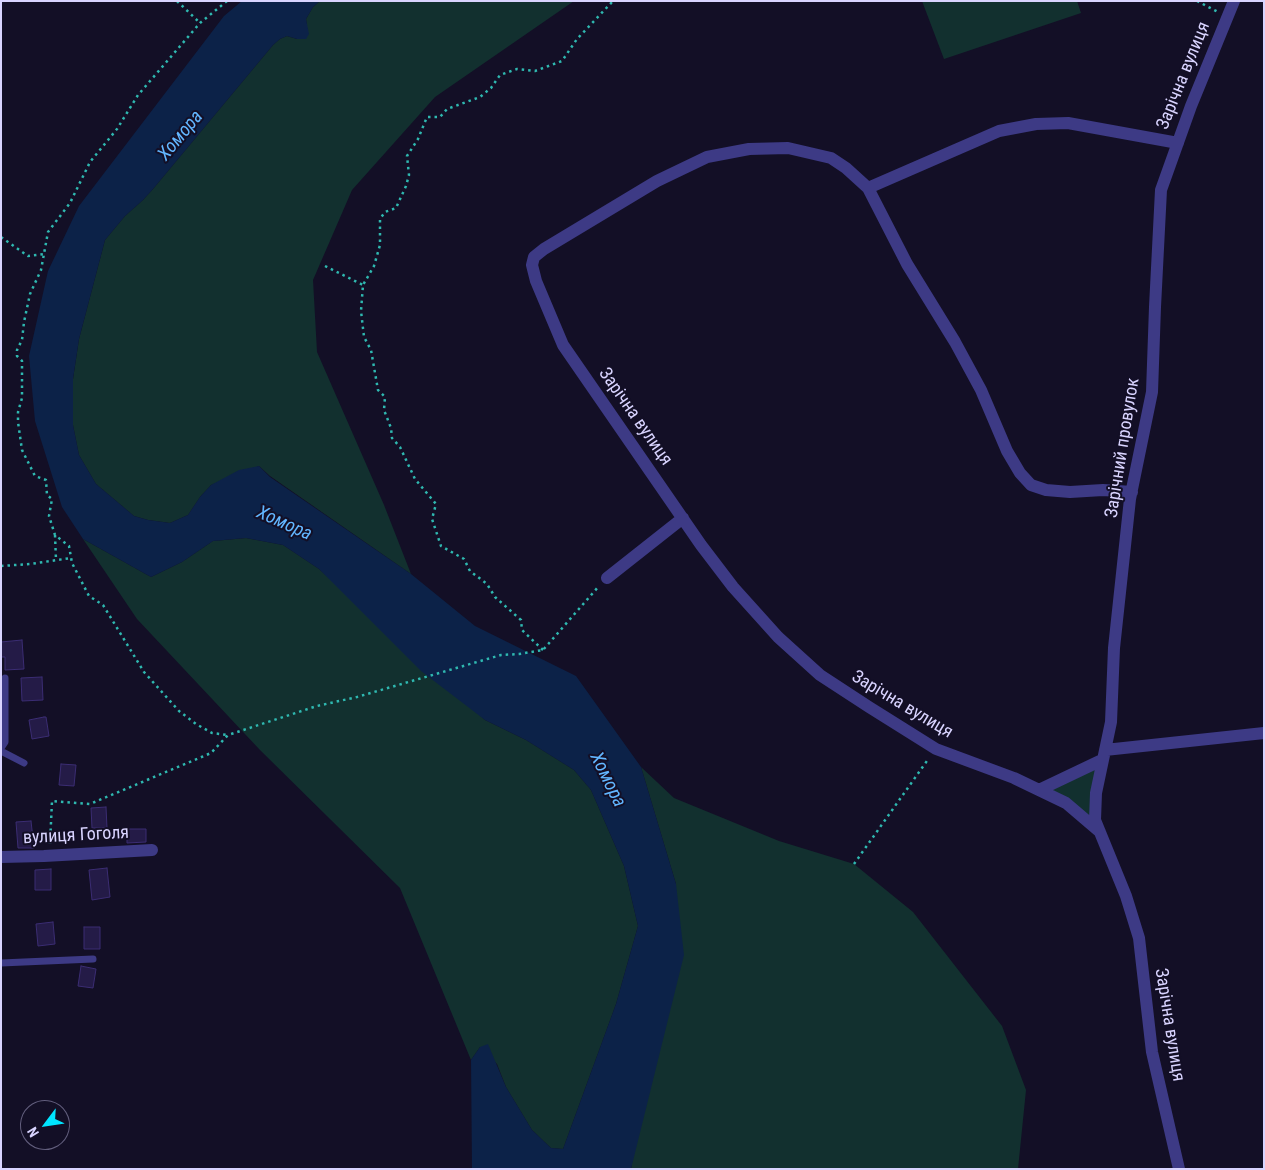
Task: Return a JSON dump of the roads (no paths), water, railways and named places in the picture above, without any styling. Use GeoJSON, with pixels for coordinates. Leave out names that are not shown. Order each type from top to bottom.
{"type":"FeatureCollection","features":[{"type":"Feature","properties":{"kind":"street","name":"Зарічна вулиця"},"geometry":{"type":"LineString","coordinates":[[868,188],[999,131],[1036,124],[1068,123],[1178,143],[1226,17],[1234,1]]}},
{"type":"Feature","properties":{"kind":"street","name":"Зарічний провулок"},"geometry":{"type":"LineString","coordinates":[[1100,832],[1095,820],[1096,793],[1111,722],[1114,648],[1132,492],[1152,392],[1161,190],[1178,143]]}},
{"type":"Feature","properties":{"kind":"street","name":"Зарічна вулиця"},"geometry":{"type":"LineString","coordinates":[[1132,492],[1103,490],[1070,492],[1046,490],[1031,485],[1007,451],[981,390],[955,342],[907,264],[868,188],[846,168],[831,158],[788,148],[749,149],[707,158],[657,181],[544,249],[534,257],[532,265],[536,281],[563,344],[733,588],[778,637],[820,675],[936,749],[1014,778],[1066,803],[1100,832],[1126,896],[1139,938],[1152,1052],[1179,1169]]}},
{"type":"Feature","properties":{"kind":"street"},"geometry":{"type":"LineString","coordinates":[[607,578],[683,518]]}},
{"type":"Feature","properties":{"kind":"street"},"geometry":{"type":"LineString","coordinates":[[1040,790],[1104,755],[1264,733]]}},
{"type":"Feature","properties":{"kind":"street","name":"вулиця Гоголя"},"geometry":{"type":"LineString","coordinates":[[1,857],[152,850]]}},
{"type":"Feature","properties":{"kind":"lane"},"geometry":{"type":"LineString","coordinates":[[5,678],[6,742],[1,750],[24,763]]}},
{"type":"Feature","properties":{"kind":"lane"},"geometry":{"type":"LineString","coordinates":[[1,963],[93,960]]}},
{"type":"Feature","properties":{"kind":"water","name":"Хомора"},"geometry":{"type":"Polygon","coordinates":[[[242,1],[320,1],[313,7],[306,19],[309,34],[306,39],[287,36],[273,45],[153,189],[125,216],[105,240],[79,339],[73,379],[73,425],[79,455],[96,484],[134,516],[170,523],[188,515],[211,485],[239,470],[259,466],[270,477],[411,574],[475,626],[576,676],[641,767],[676,884],[684,955],[631,1169],[472,1169],[471,1060],[480,1047],[488,1044],[506,1087],[532,1130],[551,1148],[563,1149],[616,1004],[638,926],[624,866],[591,790],[574,770],[526,740],[485,720],[421,671],[319,569],[283,545],[246,538],[213,541],[182,562],[151,577],[83,539],[62,507],[35,421],[29,356],[48,271],[79,206],[224,16],[242,1]]]}}]}
